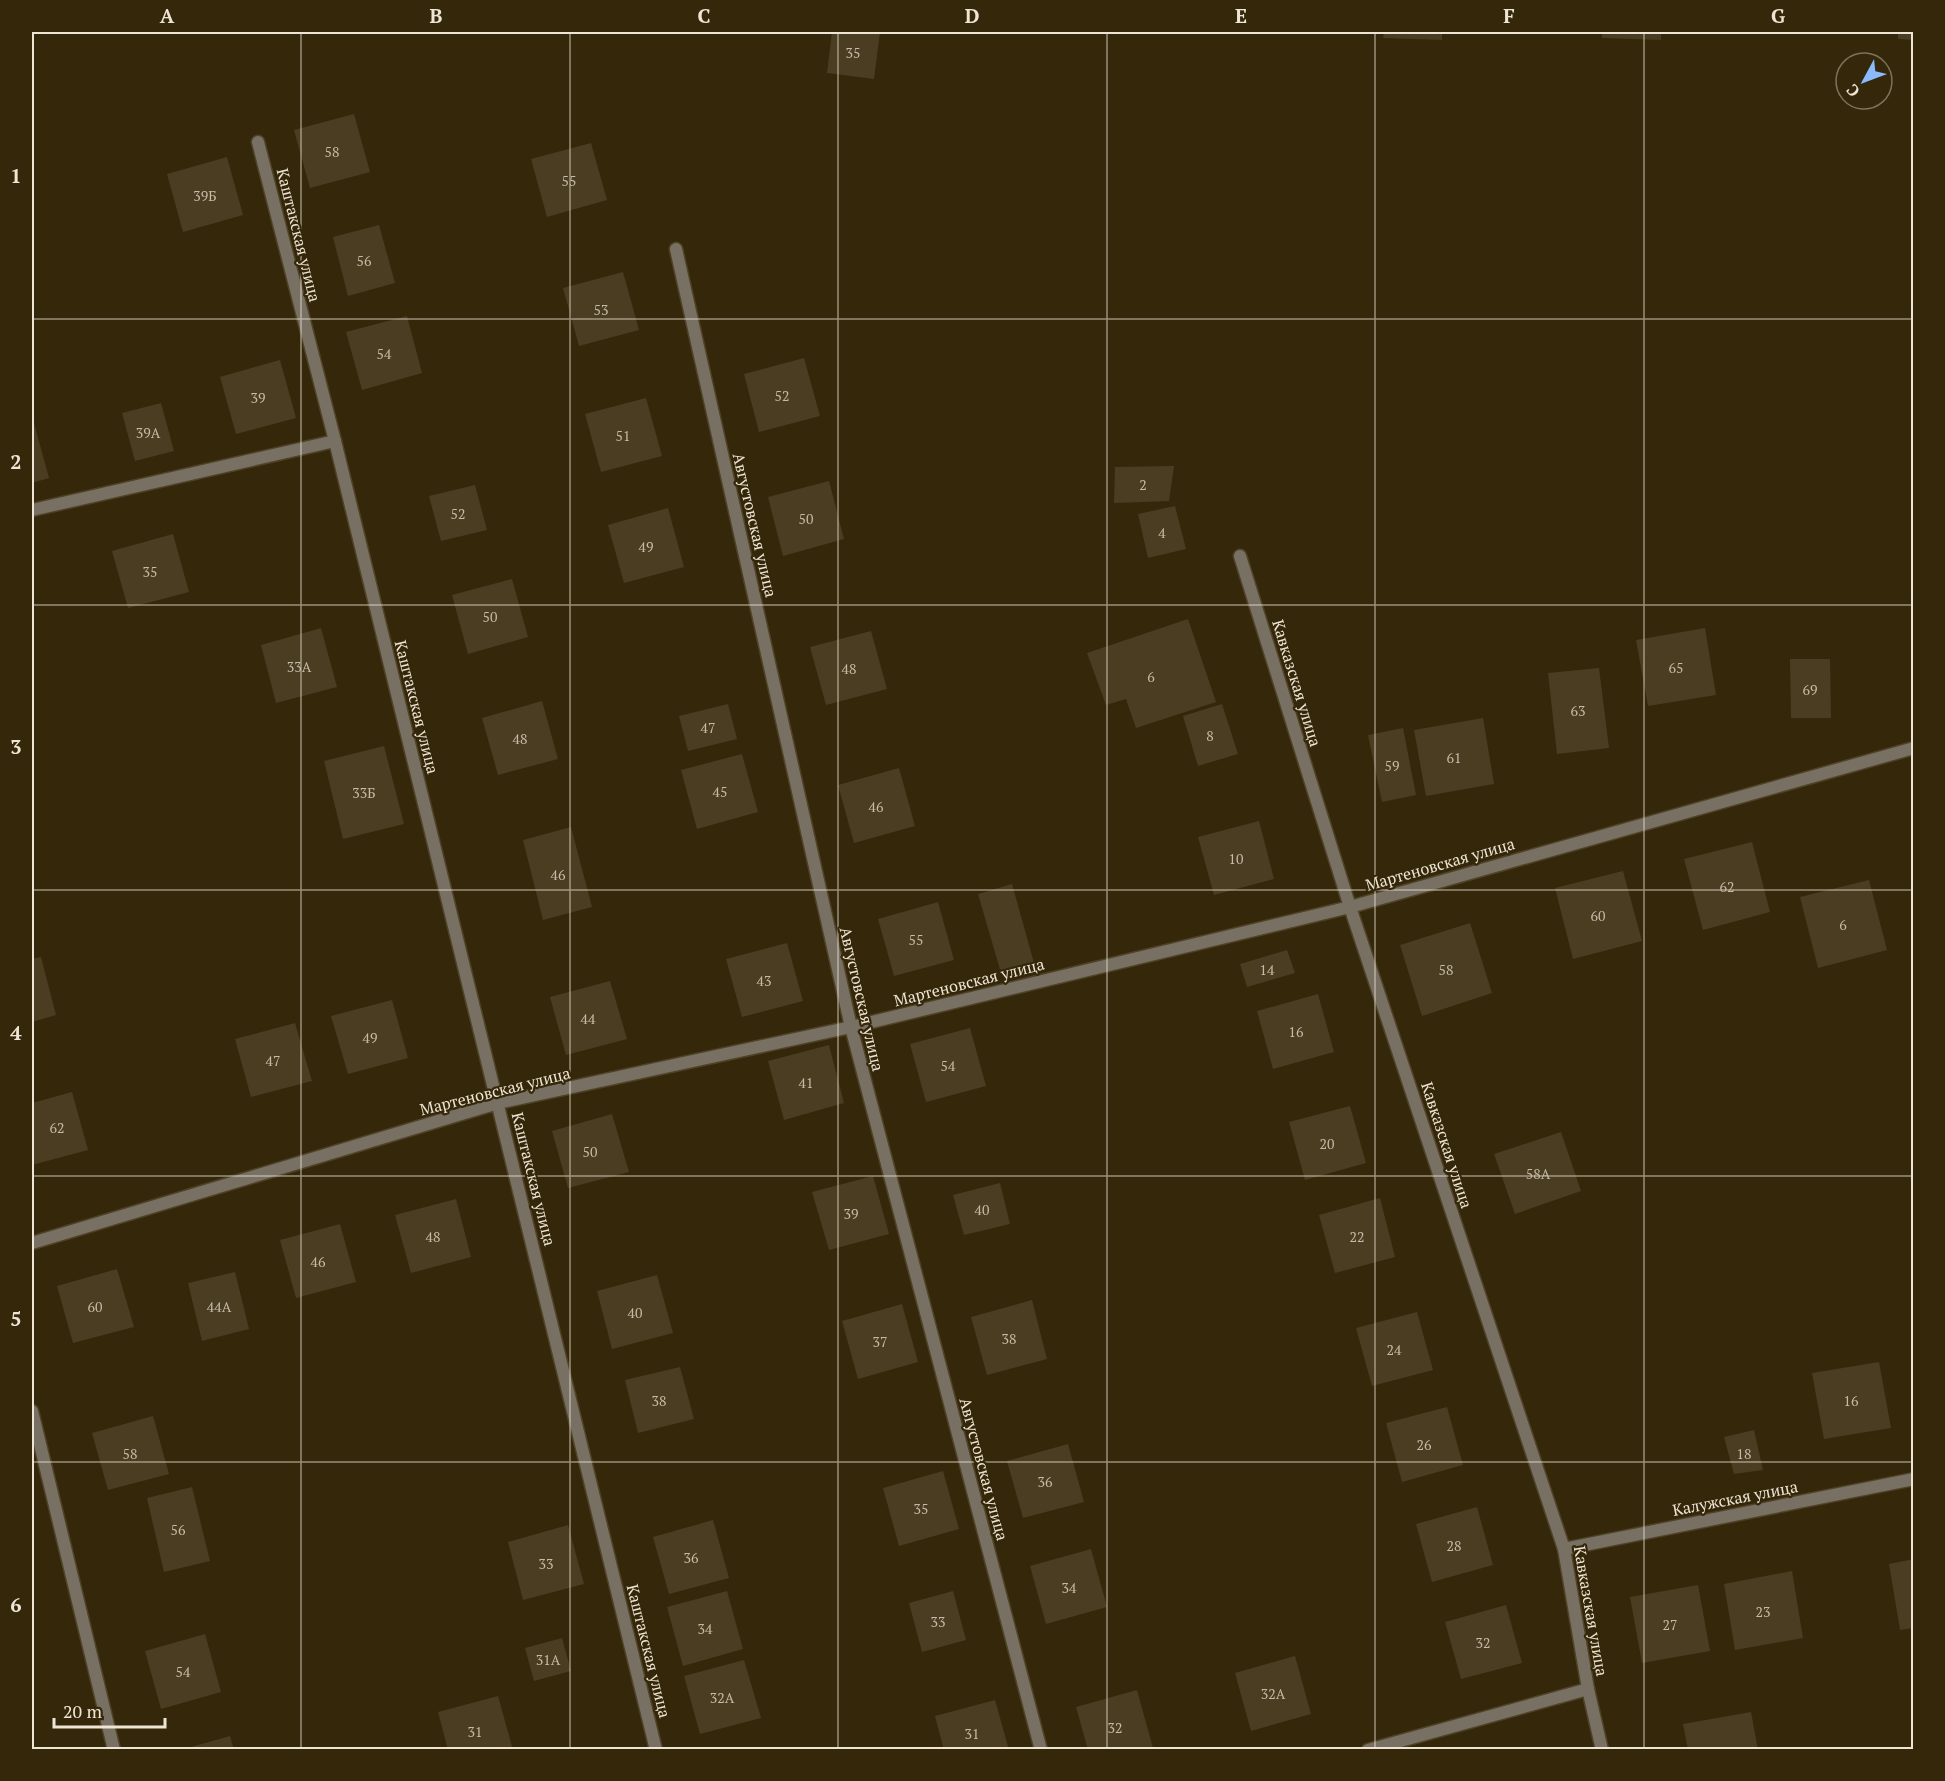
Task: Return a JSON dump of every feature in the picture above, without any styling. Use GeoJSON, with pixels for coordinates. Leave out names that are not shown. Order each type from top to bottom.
{"type":"FeatureCollection","features":[{"type":"Feature","properties":{"kind":"street","name":"Каштакская улица"},"geometry":{"type":"LineString","coordinates":[[258,142],[335,441],[656,1749]]}},
{"type":"Feature","properties":{"kind":"street","name":"Августовская улица"},"geometry":{"type":"LineString","coordinates":[[676,249],[851,1027],[1041,1749]]}},
{"type":"Feature","properties":{"kind":"street"},"geometry":{"type":"LineString","coordinates":[[32,510],[335,441]]}},
{"type":"Feature","properties":{"kind":"street","name":"Кавказская улица"},"geometry":{"type":"LineString","coordinates":[[1240,555],[1350,907],[1564,1549],[1588,1689],[1602,1749]]}},
{"type":"Feature","properties":{"kind":"street","name":"Мартеновская улица"},"geometry":{"type":"LineString","coordinates":[[32,1243],[498,1103],[851,1027],[1350,907],[1914,748]]}},
{"type":"Feature","properties":{"kind":"street"},"geometry":{"type":"LineString","coordinates":[[32,1411],[114,1749]]}},
{"type":"Feature","properties":{"kind":"street","name":"Калужская улица"},"geometry":{"type":"LineString","coordinates":[[1564,1549],[1914,1479]]}},
{"type":"Feature","properties":{"kind":"street"},"geometry":{"type":"LineString","coordinates":[[1368,1749],[1588,1689]]}},
{"type":"Feature","properties":{"kind":"building"},"geometry":{"type":"Polygon","coordinates":[[[832,32],[880,32],[874,79],[827,73],[832,32]]]}},
{"type":"Feature","properties":{"kind":"building"},"geometry":{"type":"Polygon","coordinates":[[[1384,32],[1442,32],[1442,40],[1383,38],[1384,32]]]}},
{"type":"Feature","properties":{"kind":"building"},"geometry":{"type":"Polygon","coordinates":[[[1602,32],[1661,32],[1661,40],[1602,38],[1602,32]]]}},
{"type":"Feature","properties":{"kind":"building"},"geometry":{"type":"Polygon","coordinates":[[[1818,32],[1818,34],[1785,33],[1818,32]]]}},
{"type":"Feature","properties":{"kind":"building"},"geometry":{"type":"Polygon","coordinates":[[[1898,32],[1914,32],[1914,40],[1898,39],[1898,32]]]}},
{"type":"Feature","properties":{"kind":"building"},"geometry":{"type":"Polygon","coordinates":[[[354,114],[370,172],[310,188],[294,130],[354,114]]]}},
{"type":"Feature","properties":{"kind":"building"},"geometry":{"type":"Polygon","coordinates":[[[591,143],[607,200],[547,217],[531,159],[591,143]]]}},
{"type":"Feature","properties":{"kind":"building"},"geometry":{"type":"Polygon","coordinates":[[[227,157],[243,215],[183,232],[167,174],[227,157]]]}},
{"type":"Feature","properties":{"kind":"building"},"geometry":{"type":"Polygon","coordinates":[[[379,225],[395,283],[348,296],[333,237],[379,225]]]}},
{"type":"Feature","properties":{"kind":"building"},"geometry":{"type":"Polygon","coordinates":[[[623,272],[639,330],[579,346],[563,288],[623,272]]]}},
{"type":"Feature","properties":{"kind":"building"},"geometry":{"type":"Polygon","coordinates":[[[407,316],[422,373],[362,390],[346,332],[407,316]]]}},
{"type":"Feature","properties":{"kind":"building"},"geometry":{"type":"Polygon","coordinates":[[[804,358],[820,416],[759,432],[744,374],[804,358]]]}},
{"type":"Feature","properties":{"kind":"building"},"geometry":{"type":"Polygon","coordinates":[[[280,360],[296,418],[236,434],[220,377],[280,360]]]}},
{"type":"Feature","properties":{"kind":"building"},"geometry":{"type":"Polygon","coordinates":[[[646,398],[662,456],[601,472],[585,414],[646,398]]]}},
{"type":"Feature","properties":{"kind":"building"},"geometry":{"type":"Polygon","coordinates":[[[161,403],[174,451],[135,461],[122,413],[161,403]]]}},
{"type":"Feature","properties":{"kind":"building"},"geometry":{"type":"Polygon","coordinates":[[[32,416],[49,478],[32,483],[32,416]]]}},
{"type":"Feature","properties":{"kind":"building"},"geometry":{"type":"Polygon","coordinates":[[[1174,466],[1169,501],[1114,503],[1115,467],[1174,466]]]}},
{"type":"Feature","properties":{"kind":"building"},"geometry":{"type":"Polygon","coordinates":[[[829,481],[844,539],[783,556],[768,497],[829,481]]]}},
{"type":"Feature","properties":{"kind":"building"},"geometry":{"type":"Polygon","coordinates":[[[475,485],[487,530],[441,541],[429,496],[475,485]]]}},
{"type":"Feature","properties":{"kind":"building"},"geometry":{"type":"Polygon","coordinates":[[[1175,506],[1186,549],[1148,558],[1138,514],[1175,506]]]}},
{"type":"Feature","properties":{"kind":"building"},"geometry":{"type":"Polygon","coordinates":[[[668,508],[684,567],[624,583],[608,525],[668,508]]]}},
{"type":"Feature","properties":{"kind":"building"},"geometry":{"type":"Polygon","coordinates":[[[173,534],[189,592],[128,608],[112,551],[173,534]]]}},
{"type":"Feature","properties":{"kind":"building"},"geometry":{"type":"Polygon","coordinates":[[[512,579],[528,637],[468,654],[452,595],[512,579]]]}},
{"type":"Feature","properties":{"kind":"building"},"geometry":{"type":"Polygon","coordinates":[[[1188,619],[1216,702],[1136,728],[1126,699],[1106,705],[1087,653],[1188,619]]]}},
{"type":"Feature","properties":{"kind":"building"},"geometry":{"type":"Polygon","coordinates":[[[321,628],[337,687],[276,703],[261,645],[321,628]]]}},
{"type":"Feature","properties":{"kind":"building"},"geometry":{"type":"Polygon","coordinates":[[[1705,628],[1716,695],[1648,706],[1636,640],[1705,628]]]}},
{"type":"Feature","properties":{"kind":"building"},"geometry":{"type":"Polygon","coordinates":[[[871,631],[887,689],[826,705],[810,647],[871,631]]]}},
{"type":"Feature","properties":{"kind":"building"},"geometry":{"type":"Polygon","coordinates":[[[1790,659],[1830,659],[1831,718],[1791,718],[1790,659]]]}},
{"type":"Feature","properties":{"kind":"building"},"geometry":{"type":"Polygon","coordinates":[[[1599,668],[1609,748],[1557,754],[1548,673],[1599,668]]]}},
{"type":"Feature","properties":{"kind":"building"},"geometry":{"type":"Polygon","coordinates":[[[542,701],[558,759],[498,775],[482,718],[542,701]]]}},
{"type":"Feature","properties":{"kind":"building"},"geometry":{"type":"Polygon","coordinates":[[[728,704],[737,739],[688,751],[679,716],[728,704]]]}},
{"type":"Feature","properties":{"kind":"building"},"geometry":{"type":"Polygon","coordinates":[[[1222,704],[1238,754],[1198,766],[1183,716],[1222,704]]]}},
{"type":"Feature","properties":{"kind":"building"},"geometry":{"type":"Polygon","coordinates":[[[1483,718],[1494,784],[1426,796],[1414,730],[1483,718]]]}},
{"type":"Feature","properties":{"kind":"building"},"geometry":{"type":"Polygon","coordinates":[[[1403,728],[1416,795],[1382,802],[1368,735],[1403,728]]]}},
{"type":"Feature","properties":{"kind":"building"},"geometry":{"type":"Polygon","coordinates":[[[384,746],[404,824],[343,839],[324,761],[384,746]]]}},
{"type":"Feature","properties":{"kind":"building"},"geometry":{"type":"Polygon","coordinates":[[[742,754],[758,812],[697,829],[681,770],[742,754]]]}},
{"type":"Feature","properties":{"kind":"building"},"geometry":{"type":"Polygon","coordinates":[[[899,768],[915,826],[854,843],[838,785],[899,768]]]}},
{"type":"Feature","properties":{"kind":"building"},"geometry":{"type":"Polygon","coordinates":[[[1259,821],[1274,879],[1214,895],[1198,837],[1259,821]]]}},
{"type":"Feature","properties":{"kind":"building"},"geometry":{"type":"Polygon","coordinates":[[[571,827],[592,907],[543,920],[523,840],[571,827]]]}},
{"type":"Feature","properties":{"kind":"building"},"geometry":{"type":"Polygon","coordinates":[[[1752,842],[1770,912],[1703,930],[1684,859],[1752,842]]]}},
{"type":"Feature","properties":{"kind":"building"},"geometry":{"type":"Polygon","coordinates":[[[1623,871],[1642,941],[1573,959],[1555,888],[1623,871]]]}},
{"type":"Feature","properties":{"kind":"building"},"geometry":{"type":"Polygon","coordinates":[[[1869,880],[1887,950],[1818,968],[1800,897],[1869,880]]]}},
{"type":"Feature","properties":{"kind":"building"},"geometry":{"type":"Polygon","coordinates":[[[1012,884],[1034,963],[1001,973],[978,894],[1012,884]]]}},
{"type":"Feature","properties":{"kind":"building"},"geometry":{"type":"Polygon","coordinates":[[[938,902],[954,960],[894,976],[878,919],[938,902]]]}},
{"type":"Feature","properties":{"kind":"building"},"geometry":{"type":"Polygon","coordinates":[[[1470,923],[1492,993],[1422,1016],[1400,945],[1470,923]]]}},
{"type":"Feature","properties":{"kind":"building"},"geometry":{"type":"Polygon","coordinates":[[[787,943],[803,1001],[742,1017],[726,959],[787,943]]]}},
{"type":"Feature","properties":{"kind":"building"},"geometry":{"type":"Polygon","coordinates":[[[1287,950],[1295,973],[1247,987],[1240,964],[1287,950]]]}},
{"type":"Feature","properties":{"kind":"building"},"geometry":{"type":"Polygon","coordinates":[[[41,957],[56,1015],[32,1022],[32,959],[41,957]]]}},
{"type":"Feature","properties":{"kind":"building"},"geometry":{"type":"Polygon","coordinates":[[[610,981],[627,1039],[566,1055],[550,997],[610,981]]]}},
{"type":"Feature","properties":{"kind":"building"},"geometry":{"type":"Polygon","coordinates":[[[1318,994],[1334,1052],[1273,1069],[1257,1011],[1318,994]]]}},
{"type":"Feature","properties":{"kind":"building"},"geometry":{"type":"Polygon","coordinates":[[[392,1000],[408,1058],[348,1074],[331,1016],[392,1000]]]}},
{"type":"Feature","properties":{"kind":"building"},"geometry":{"type":"Polygon","coordinates":[[[295,1023],[312,1081],[251,1097],[235,1039],[295,1023]]]}},
{"type":"Feature","properties":{"kind":"building"},"geometry":{"type":"Polygon","coordinates":[[[970,1028],[986,1086],[926,1102],[910,1044],[970,1028]]]}},
{"type":"Feature","properties":{"kind":"building"},"geometry":{"type":"Polygon","coordinates":[[[829,1045],[844,1103],[784,1120],[768,1061],[829,1045]]]}},
{"type":"Feature","properties":{"kind":"building"},"geometry":{"type":"Polygon","coordinates":[[[72,1092],[88,1150],[32,1165],[32,1103],[72,1092]]]}},
{"type":"Feature","properties":{"kind":"building"},"geometry":{"type":"Polygon","coordinates":[[[1350,1106],[1366,1163],[1305,1180],[1289,1122],[1350,1106]]]}},
{"type":"Feature","properties":{"kind":"building"},"geometry":{"type":"Polygon","coordinates":[[[612,1114],[629,1172],[568,1188],[552,1131],[612,1114]]]}},
{"type":"Feature","properties":{"kind":"building"},"geometry":{"type":"Polygon","coordinates":[[[1561,1132],[1581,1191],[1515,1214],[1494,1154],[1561,1132]]]}},
{"type":"Feature","properties":{"kind":"building"},"geometry":{"type":"Polygon","coordinates":[[[873,1176],[889,1234],[829,1250],[812,1192],[873,1176]]]}},
{"type":"Feature","properties":{"kind":"building"},"geometry":{"type":"Polygon","coordinates":[[[1000,1183],[1010,1224],[964,1235],[953,1195],[1000,1183]]]}},
{"type":"Feature","properties":{"kind":"building"},"geometry":{"type":"Polygon","coordinates":[[[1380,1198],[1395,1257],[1335,1273],[1319,1215],[1380,1198]]]}},
{"type":"Feature","properties":{"kind":"building"},"geometry":{"type":"Polygon","coordinates":[[[456,1199],[471,1257],[411,1273],[395,1215],[456,1199]]]}},
{"type":"Feature","properties":{"kind":"building"},"geometry":{"type":"Polygon","coordinates":[[[340,1224],[356,1282],[296,1298],[280,1240],[340,1224]]]}},
{"type":"Feature","properties":{"kind":"building"},"geometry":{"type":"Polygon","coordinates":[[[117,1269],[134,1327],[73,1343],[57,1286],[117,1269]]]}},
{"type":"Feature","properties":{"kind":"building"},"geometry":{"type":"Polygon","coordinates":[[[235,1272],[249,1329],[202,1341],[188,1283],[235,1272]]]}},
{"type":"Feature","properties":{"kind":"building"},"geometry":{"type":"Polygon","coordinates":[[[657,1275],[673,1333],[612,1349],[597,1291],[657,1275]]]}},
{"type":"Feature","properties":{"kind":"building"},"geometry":{"type":"Polygon","coordinates":[[[1032,1300],[1047,1359],[987,1375],[971,1317],[1032,1300]]]}},
{"type":"Feature","properties":{"kind":"building"},"geometry":{"type":"Polygon","coordinates":[[[902,1304],[918,1362],[858,1379],[842,1321],[902,1304]]]}},
{"type":"Feature","properties":{"kind":"building"},"geometry":{"type":"Polygon","coordinates":[[[1417,1312],[1433,1370],[1372,1386],[1356,1328],[1417,1312]]]}},
{"type":"Feature","properties":{"kind":"building"},"geometry":{"type":"Polygon","coordinates":[[[1879,1362],[1891,1428],[1824,1439],[1812,1373],[1879,1362]]]}},
{"type":"Feature","properties":{"kind":"building"},"geometry":{"type":"Polygon","coordinates":[[[680,1367],[694,1419],[638,1433],[625,1380],[680,1367]]]}},
{"type":"Feature","properties":{"kind":"building"},"geometry":{"type":"Polygon","coordinates":[[[1447,1407],[1463,1465],[1402,1482],[1386,1423],[1447,1407]]]}},
{"type":"Feature","properties":{"kind":"building"},"geometry":{"type":"Polygon","coordinates":[[[153,1416],[169,1474],[108,1490],[92,1433],[153,1416]]]}},
{"type":"Feature","properties":{"kind":"building"},"geometry":{"type":"Polygon","coordinates":[[[1754,1430],[1763,1470],[1734,1474],[1724,1437],[1754,1430]]]}},
{"type":"Feature","properties":{"kind":"building"},"geometry":{"type":"Polygon","coordinates":[[[1068,1444],[1084,1502],[1023,1518],[1007,1461],[1068,1444]]]}},
{"type":"Feature","properties":{"kind":"building"},"geometry":{"type":"Polygon","coordinates":[[[943,1471],[959,1529],[899,1546],[883,1488],[943,1471]]]}},
{"type":"Feature","properties":{"kind":"building"},"geometry":{"type":"Polygon","coordinates":[[[192,1487],[210,1561],[164,1572],[147,1498],[192,1487]]]}},
{"type":"Feature","properties":{"kind":"building"},"geometry":{"type":"Polygon","coordinates":[[[1477,1507],[1493,1565],[1432,1582],[1416,1524],[1477,1507]]]}},
{"type":"Feature","properties":{"kind":"building"},"geometry":{"type":"Polygon","coordinates":[[[713,1520],[729,1578],[669,1594],[653,1537],[713,1520]]]}},
{"type":"Feature","properties":{"kind":"building"},"geometry":{"type":"Polygon","coordinates":[[[568,1525],[584,1584],[523,1600],[508,1542],[568,1525]]]}},
{"type":"Feature","properties":{"kind":"building"},"geometry":{"type":"Polygon","coordinates":[[[1091,1549],[1107,1607],[1046,1624],[1030,1566],[1091,1549]]]}},
{"type":"Feature","properties":{"kind":"building"},"geometry":{"type":"Polygon","coordinates":[[[1914,1559],[1914,1628],[1900,1630],[1889,1564],[1914,1559]]]}},
{"type":"Feature","properties":{"kind":"building"},"geometry":{"type":"Polygon","coordinates":[[[1792,1571],[1803,1638],[1735,1650],[1724,1584],[1792,1571]]]}},
{"type":"Feature","properties":{"kind":"building"},"geometry":{"type":"Polygon","coordinates":[[[1698,1585],[1710,1651],[1642,1663],[1630,1597],[1698,1585]]]}},
{"type":"Feature","properties":{"kind":"building"},"geometry":{"type":"Polygon","coordinates":[[[727,1591],[743,1649],[683,1666],[667,1607],[727,1591]]]}},
{"type":"Feature","properties":{"kind":"building"},"geometry":{"type":"Polygon","coordinates":[[[953,1591],[966,1640],[922,1652],[909,1603],[953,1591]]]}},
{"type":"Feature","properties":{"kind":"building"},"geometry":{"type":"Polygon","coordinates":[[[1506,1605],[1522,1663],[1461,1679],[1445,1622],[1506,1605]]]}},
{"type":"Feature","properties":{"kind":"building"},"geometry":{"type":"Polygon","coordinates":[[[205,1634],[221,1692],[161,1709],[145,1651],[205,1634]]]}},
{"type":"Feature","properties":{"kind":"building"},"geometry":{"type":"Polygon","coordinates":[[[562,1638],[571,1671],[534,1681],[525,1648],[562,1638]]]}},
{"type":"Feature","properties":{"kind":"building"},"geometry":{"type":"Polygon","coordinates":[[[1295,1656],[1311,1714],[1251,1731],[1235,1673],[1295,1656]]]}},
{"type":"Feature","properties":{"kind":"building"},"geometry":{"type":"Polygon","coordinates":[[[744,1660],[761,1718],[700,1734],[684,1676],[744,1660]]]}},
{"type":"Feature","properties":{"kind":"building"},"geometry":{"type":"Polygon","coordinates":[[[1137,1690],[1153,1748],[1088,1750],[1076,1707],[1137,1690]]]}},
{"type":"Feature","properties":{"kind":"building"},"geometry":{"type":"Polygon","coordinates":[[[498,1696],[513,1750],[448,1750],[438,1712],[498,1696]]]}},
{"type":"Feature","properties":{"kind":"building"},"geometry":{"type":"Polygon","coordinates":[[[995,1700],[1009,1750],[944,1750],[935,1716],[995,1700]]]}},
{"type":"Feature","properties":{"kind":"building"},"geometry":{"type":"Polygon","coordinates":[[[1751,1712],[1758,1750],[1688,1750],[1683,1724],[1751,1712]]]}},
{"type":"Feature","properties":{"kind":"building"},"geometry":{"type":"Polygon","coordinates":[[[230,1736],[234,1750],[184,1750],[184,1749],[230,1736]]]}}]}
